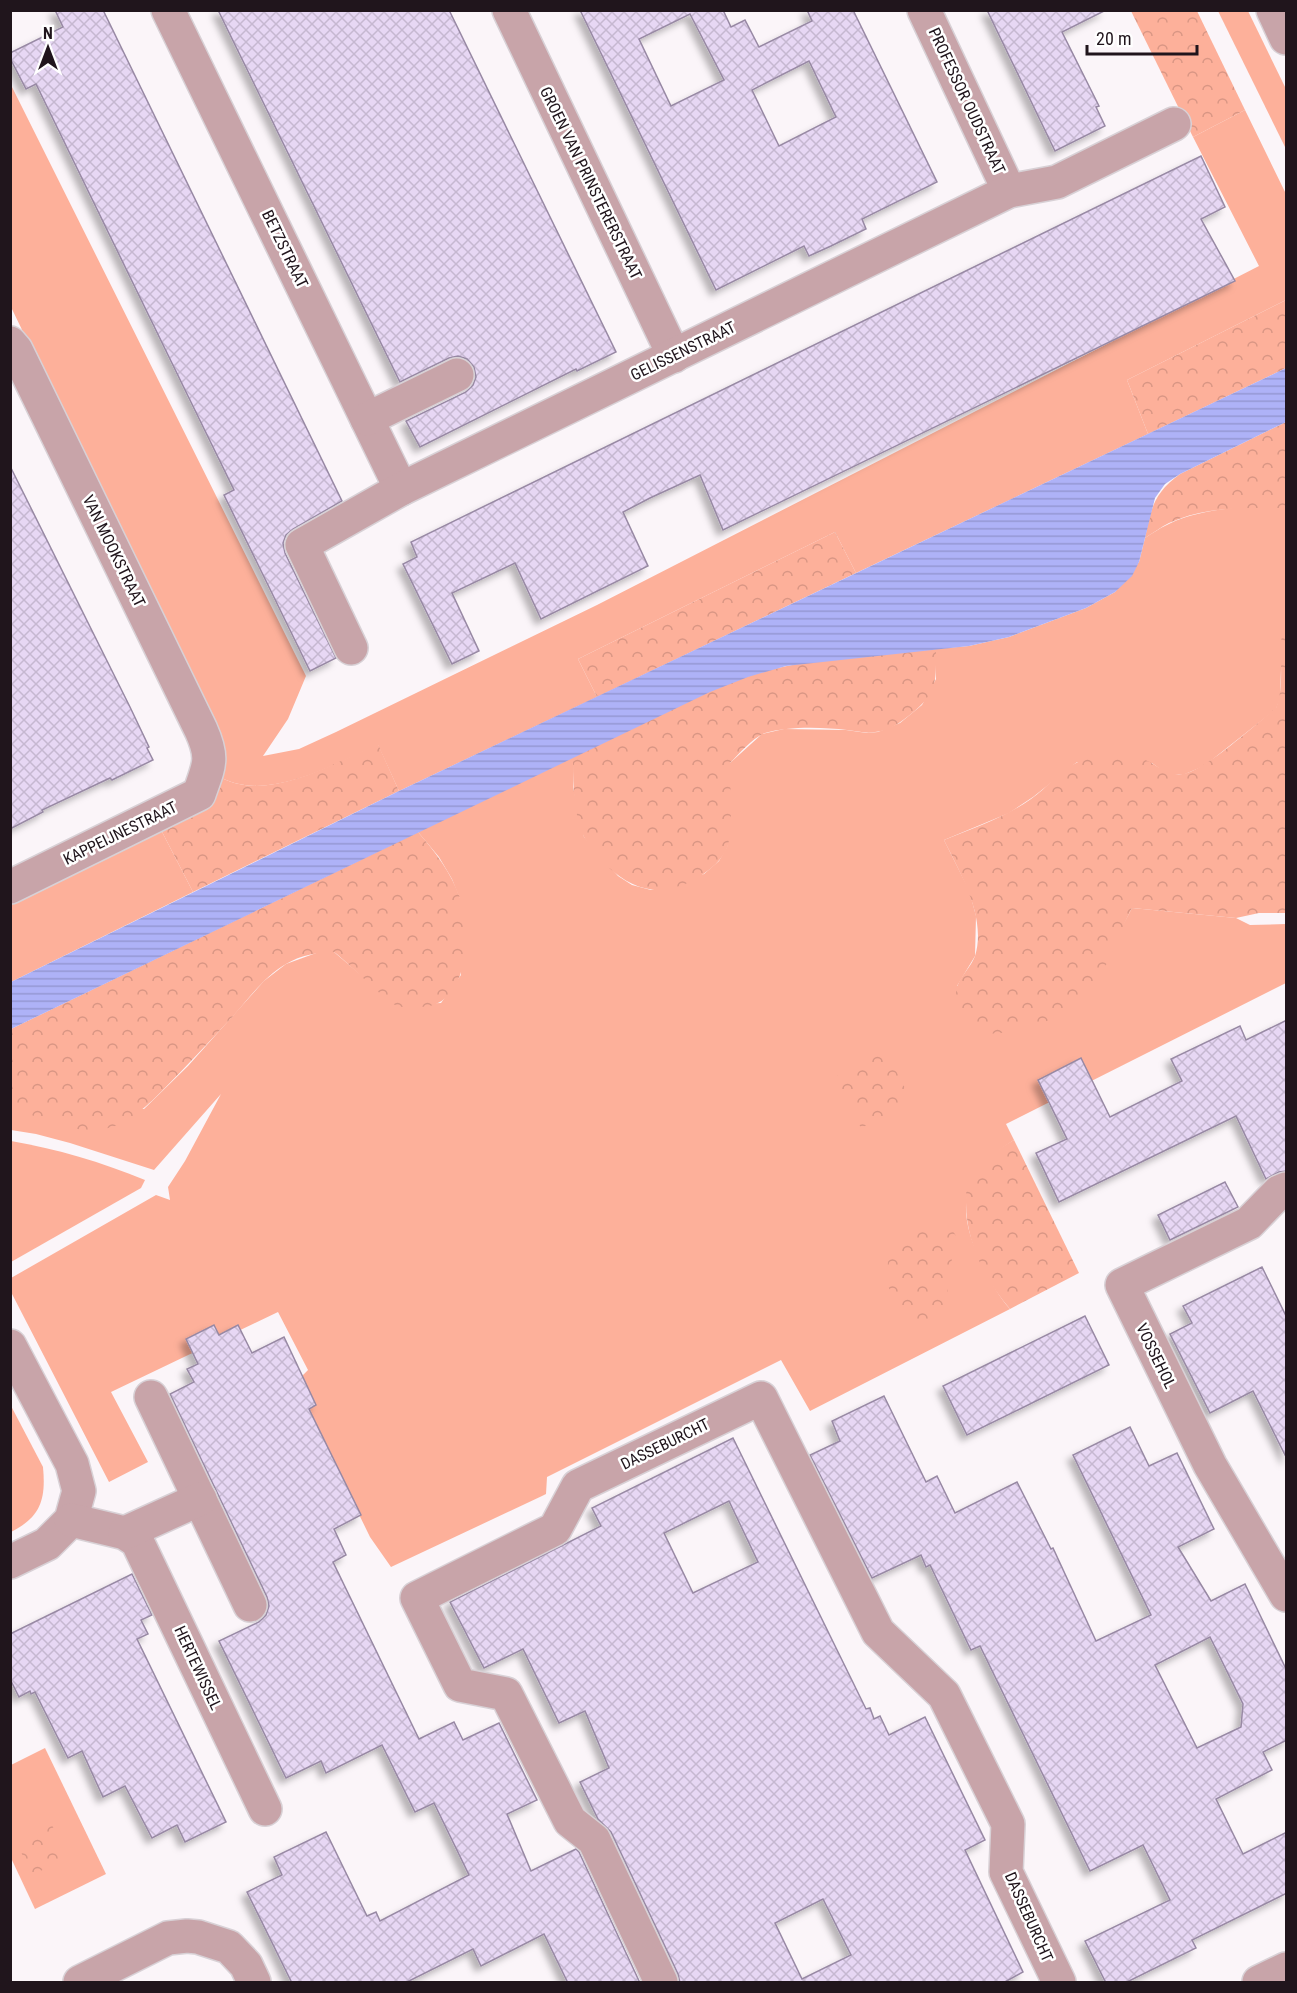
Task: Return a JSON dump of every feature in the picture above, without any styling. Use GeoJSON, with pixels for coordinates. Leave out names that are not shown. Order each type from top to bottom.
{"type":"FeatureCollection","features":[{"type":"Feature","properties":{"kind":"street","name":"BETZSTRAAT"},"geometry":{"type":"LineString","coordinates":[[168,10],[401,489]]}},
{"type":"Feature","properties":{"kind":"street","name":"GROEN VAN PRINSTERERSTRAAT"},"geometry":{"type":"LineString","coordinates":[[509,10],[674,356]]}},
{"type":"Feature","properties":{"kind":"street","name":"PROFESSOR OUDSTRAAT"},"geometry":{"type":"LineString","coordinates":[[924,10],[1009,191]]}},
{"type":"Feature","properties":{"kind":"street"},"geometry":{"type":"LineString","coordinates":[[1273,10],[1287,38]]}},
{"type":"Feature","properties":{"kind":"street","name":"GELISSENSTRAAT"},"geometry":{"type":"LineString","coordinates":[[351,648],[302,545],[401,489],[1009,191],[1057,182],[1174,124]]}},
{"type":"Feature","properties":{"kind":"street","name":"VAN MOOKSTRAAT"},"geometry":{"type":"LineString","coordinates":[[10,343],[21,360],[201,730],[207,743],[210,762]]}},
{"type":"Feature","properties":{"kind":"street"},"geometry":{"type":"LineString","coordinates":[[367,419],[457,375]]}},
{"type":"Feature","properties":{"kind":"street","name":"KAPPEIJNESTRAAT"},"geometry":{"type":"LineString","coordinates":[[10,887],[199,794],[210,762]]}},
{"type":"Feature","properties":{"kind":"street","name":"VOSSEHOL"},"geometry":{"type":"LineString","coordinates":[[1287,1188],[1279,1192],[1249,1223],[1122,1285],[1210,1465],[1287,1595]]}},
{"type":"Feature","properties":{"kind":"street"},"geometry":{"type":"LineString","coordinates":[[10,1346],[72,1464],[79,1491],[71,1520],[47,1544],[10,1562]]}},
{"type":"Feature","properties":{"kind":"street"},"geometry":{"type":"LineString","coordinates":[[151,1397],[250,1605]]}},
{"type":"Feature","properties":{"kind":"street","name":"DASSEBURCHT"},"geometry":{"type":"LineString","coordinates":[[661,1983],[594,1840],[570,1821],[506,1694],[460,1685],[417,1598],[555,1529],[578,1486],[761,1398],[878,1632],[944,1695],[1008,1824],[1006,1872],[1059,1983]]}},
{"type":"Feature","properties":{"kind":"street"},"geometry":{"type":"LineString","coordinates":[[71,1520],[125,1533],[200,1499]]}},
{"type":"Feature","properties":{"kind":"street","name":"HERTEWISSEL"},"geometry":{"type":"LineString","coordinates":[[125,1533],[137,1541],[265,1809]]}},
{"type":"Feature","properties":{"kind":"street"},"geometry":{"type":"LineString","coordinates":[[80,1983],[168,1938],[187,1936],[198,1937],[229,1947],[246,1965],[254,1983]]}},
{"type":"Feature","properties":{"kind":"street"},"geometry":{"type":"LineString","coordinates":[[1259,1983],[1287,1969]]}},
{"type":"Feature","properties":{"kind":"green space"},"geometry":{"type":"Polygon","coordinates":[[[1131,11],[1197,11],[1245,110],[1193,137],[1131,11]]]}},
{"type":"Feature","properties":{"kind":"green space"},"geometry":{"type":"Polygon","coordinates":[[[1218,11],[1248,11],[1286,89],[1286,149],[1218,11]]]}},
{"type":"Feature","properties":{"kind":"green space"},"geometry":{"type":"Polygon","coordinates":[[[11,85],[306,676],[288,719],[263,756],[299,749],[597,605],[1259,266],[1193,137],[1245,110],[1286,194],[1286,300],[1127,380],[1148,434],[856,573],[835,532],[578,659],[597,697],[399,791],[378,745],[292,781],[256,786],[239,784],[221,778],[216,732],[11,307],[11,85]]]}},
{"type":"Feature","properties":{"kind":"green space"},"geometry":{"type":"Polygon","coordinates":[[[1286,300],[1286,368],[1148,434],[1127,380],[1286,300]]]}},
{"type":"Feature","properties":{"kind":"green space"},"geometry":{"type":"Polygon","coordinates":[[[1286,422],[1286,508],[1227,509],[1197,513],[1169,523],[1145,538],[1155,502],[1171,481],[1180,474],[1286,422]]]}},
{"type":"Feature","properties":{"kind":"green space"},"geometry":{"type":"Polygon","coordinates":[[[1232,508],[1286,508],[1286,618],[1282,641],[1280,698],[1276,709],[1204,766],[1185,774],[1167,774],[1152,763],[1077,762],[1009,813],[944,840],[969,890],[976,916],[975,956],[957,986],[1120,931],[1132,908],[1236,918],[1250,925],[1286,924],[1286,983],[1006,1124],[1014,1140],[982,1166],[967,1195],[966,1210],[974,1246],[998,1294],[1010,1309],[810,1411],[781,1360],[547,1477],[546,1494],[391,1567],[370,1537],[295,1383],[308,1370],[278,1312],[111,1392],[148,1462],[109,1482],[11,1292],[11,1278],[156,1195],[170,1200],[168,1187],[185,1161],[221,1094],[154,1170],[70,1143],[11,1130],[10,1109],[144,1109],[188,1066],[264,981],[286,964],[319,952],[334,952],[396,1005],[441,1003],[461,975],[460,899],[439,857],[418,832],[573,757],[573,787],[584,837],[618,876],[632,885],[651,890],[704,874],[719,861],[727,847],[730,763],[762,734],[784,729],[846,730],[867,733],[878,732],[900,723],[922,705],[936,679],[936,649],[969,646],[1009,637],[1086,608],[1115,592],[1139,562],[1145,538],[1166,525],[1186,517],[1232,508]]]}},
{"type":"Feature","properties":{"kind":"green space"},"geometry":{"type":"Polygon","coordinates":[[[835,532],[856,573],[597,697],[578,659],[835,532]]]}},
{"type":"Feature","properties":{"kind":"green space"},"geometry":{"type":"Polygon","coordinates":[[[1286,618],[1286,913],[1259,913],[1236,918],[1132,908],[1110,957],[1091,993],[1084,1001],[1051,1020],[1020,1030],[992,1034],[974,1027],[961,1010],[956,994],[959,983],[975,956],[978,941],[975,911],[964,881],[944,840],[1021,806],[1065,770],[1084,760],[1107,756],[1137,757],[1173,774],[1187,773],[1208,762],[1276,708],[1281,686],[1281,640],[1286,618]]]}},
{"type":"Feature","properties":{"kind":"green space"},"geometry":{"type":"Polygon","coordinates":[[[936,649],[936,670],[931,692],[920,706],[894,726],[868,733],[827,728],[784,729],[765,733],[746,746],[730,763],[731,816],[728,845],[715,864],[697,878],[673,888],[661,890],[639,886],[628,882],[607,866],[584,837],[576,808],[573,757],[678,705],[760,673],[824,660],[936,649]]]}},
{"type":"Feature","properties":{"kind":"green space"},"geometry":{"type":"Polygon","coordinates":[[[378,744],[399,791],[193,892],[159,826],[221,778],[239,784],[256,786],[292,780],[328,767],[378,744]]]}},
{"type":"Feature","properties":{"kind":"green space"},"geometry":{"type":"Polygon","coordinates":[[[159,826],[193,892],[11,982],[11,899],[159,826]]]}},
{"type":"Feature","properties":{"kind":"green space"},"geometry":{"type":"Polygon","coordinates":[[[418,832],[452,880],[460,898],[465,929],[463,965],[458,981],[449,995],[437,1004],[420,1007],[397,1006],[334,952],[310,955],[298,958],[271,974],[161,1092],[120,1124],[104,1129],[80,1129],[11,1109],[11,1029],[418,832]]]}},
{"type":"Feature","properties":{"kind":"green space"},"geometry":{"type":"Polygon","coordinates":[[[886,1051],[912,1102],[861,1128],[835,1077],[886,1051]]]}},
{"type":"Feature","properties":{"kind":"green space"},"geometry":{"type":"Polygon","coordinates":[[[1014,1140],[1079,1273],[1010,1309],[985,1273],[973,1246],[967,1218],[966,1197],[968,1182],[980,1165],[1014,1140]]]}},
{"type":"Feature","properties":{"kind":"green space"},"geometry":{"type":"Polygon","coordinates":[[[11,1141],[79,1157],[145,1180],[141,1188],[11,1262],[11,1141]]]}},
{"type":"Feature","properties":{"kind":"green space"},"geometry":{"type":"Polygon","coordinates":[[[950,1226],[956,1236],[947,1287],[948,1293],[955,1299],[952,1308],[942,1321],[919,1321],[896,1303],[886,1282],[888,1261],[902,1242],[925,1228],[950,1226]]]}},
{"type":"Feature","properties":{"kind":"green space"},"geometry":{"type":"Polygon","coordinates":[[[10,1404],[43,1467],[44,1478],[42,1498],[35,1513],[11,1532],[10,1404]]]}},
{"type":"Feature","properties":{"kind":"green space"},"geometry":{"type":"Polygon","coordinates":[[[45,1748],[106,1874],[35,1909],[11,1858],[11,1765],[45,1748]]]}},
{"type":"Feature","properties":{"kind":"green space"},"geometry":{"type":"Polygon","coordinates":[[[51,1823],[68,1859],[31,1875],[15,1838],[51,1823]]]}},
{"type":"Feature","properties":{"kind":"water"},"geometry":{"type":"Polygon","coordinates":[[[1286,368],[1286,422],[1180,474],[1165,484],[1155,498],[1139,562],[1132,576],[1115,592],[1086,608],[1009,637],[969,646],[786,666],[748,677],[710,692],[11,1029],[11,982],[399,791],[1286,368]]]}},
{"type":"Feature","properties":{"kind":"building"},"geometry":{"type":"Polygon","coordinates":[[[55,10],[103,10],[342,501],[293,529],[286,535],[283,543],[285,553],[336,658],[310,671],[224,495],[234,490],[36,84],[26,89],[10,58],[10,53],[63,27],[55,10]]]}},
{"type":"Feature","properties":{"kind":"building"},"geometry":{"type":"Polygon","coordinates":[[[218,10],[449,10],[616,352],[577,371],[576,369],[420,447],[406,421],[466,392],[473,385],[476,377],[474,367],[467,359],[458,356],[449,358],[400,382],[218,10]]]}},
{"type":"Feature","properties":{"kind":"building"},"geometry":{"type":"Polygon","coordinates":[[[580,10],[723,10],[731,27],[745,20],[759,47],[812,21],[807,10],[853,10],[937,182],[862,219],[866,229],[809,256],[804,246],[716,290],[580,10]],[[690,14],[639,39],[671,106],[724,80],[690,14]],[[809,61],[752,90],[779,146],[836,117],[809,61]]]}},
{"type":"Feature","properties":{"kind":"building"},"geometry":{"type":"Polygon","coordinates":[[[987,10],[1106,10],[1062,32],[1099,106],[1096,107],[1105,126],[1055,151],[987,10]]]}},
{"type":"Feature","properties":{"kind":"building"},"geometry":{"type":"Polygon","coordinates":[[[1201,156],[1225,207],[1201,219],[1235,281],[723,530],[700,475],[650,498],[623,512],[648,566],[541,619],[515,563],[452,593],[479,651],[452,664],[403,564],[417,557],[411,542],[1201,156]]]}},
{"type":"Feature","properties":{"kind":"building"},"geometry":{"type":"Polygon","coordinates":[[[10,466],[130,707],[153,760],[42,810],[43,812],[10,829],[10,466]]]}},
{"type":"Feature","properties":{"kind":"building"},"geometry":{"type":"Polygon","coordinates":[[[1287,1020],[1287,1171],[1279,1172],[1266,1179],[1236,1116],[1059,1202],[1036,1153],[1067,1139],[1038,1080],[1081,1058],[1110,1117],[1182,1081],[1171,1059],[1240,1026],[1246,1040],[1287,1020]]]}},
{"type":"Feature","properties":{"kind":"building"},"geometry":{"type":"Polygon","coordinates":[[[1225,1182],[1238,1207],[1170,1240],[1158,1215],[1225,1182]]]}},
{"type":"Feature","properties":{"kind":"building"},"geometry":{"type":"Polygon","coordinates":[[[1262,1267],[1287,1318],[1287,1459],[1253,1391],[1210,1413],[1170,1334],[1192,1323],[1183,1306],[1262,1267]]]}},
{"type":"Feature","properties":{"kind":"building"},"geometry":{"type":"Polygon","coordinates":[[[1085,1316],[1109,1365],[967,1435],[943,1386],[1085,1316]]]}},
{"type":"Feature","properties":{"kind":"building"},"geometry":{"type":"Polygon","coordinates":[[[214,1325],[219,1335],[238,1325],[252,1353],[284,1337],[316,1405],[309,1409],[361,1515],[334,1529],[346,1555],[333,1562],[419,1739],[454,1722],[463,1740],[499,1723],[537,1800],[507,1814],[531,1871],[576,1849],[579,1852],[640,1983],[568,1983],[544,1934],[481,1966],[473,1949],[405,1983],[292,1983],[247,1892],[282,1875],[274,1857],[326,1832],[367,1916],[376,1912],[380,1921],[469,1875],[434,1803],[415,1812],[382,1745],[326,1773],[321,1761],[286,1778],[219,1641],[259,1622],[266,1615],[269,1606],[267,1597],[170,1394],[194,1382],[187,1369],[198,1364],[186,1339],[214,1325]]]}},
{"type":"Feature","properties":{"kind":"building"},"geometry":{"type":"Polygon","coordinates":[[[884,1396],[926,1482],[937,1476],[955,1513],[1017,1482],[1051,1549],[1053,1548],[1096,1641],[1151,1615],[1073,1455],[1130,1427],[1149,1466],[1177,1453],[1214,1529],[1178,1547],[1211,1601],[1245,1584],[1287,1671],[1287,1740],[1263,1752],[1272,1770],[1216,1799],[1243,1854],[1287,1832],[1287,1893],[1192,1940],[1196,1948],[1125,1983],[1106,1983],[1085,1941],[1170,1900],[1143,1845],[1090,1871],[980,1646],[971,1650],[930,1565],[926,1567],[921,1555],[872,1578],[810,1455],[840,1441],[832,1421],[884,1396]],[[1210,1637],[1155,1665],[1197,1748],[1241,1727],[1243,1704],[1210,1637]]]}},
{"type":"Feature","properties":{"kind":"building"},"geometry":{"type":"Polygon","coordinates":[[[733,1438],[866,1709],[870,1708],[874,1719],[880,1716],[889,1735],[925,1717],[985,1840],[965,1850],[1023,1972],[1003,1983],[680,1983],[678,1974],[611,1832],[598,1819],[580,1782],[609,1768],[585,1711],[559,1723],[523,1649],[484,1668],[450,1602],[601,1526],[592,1508],[733,1438]],[[729,1501],[664,1533],[693,1593],[758,1562],[729,1501]],[[823,1899],[775,1923],[802,1979],[851,1955],[823,1899]]]}},
{"type":"Feature","properties":{"kind":"building"},"geometry":{"type":"Polygon","coordinates":[[[132,1574],[152,1615],[141,1620],[148,1634],[137,1639],[226,1822],[185,1842],[177,1825],[152,1838],[125,1786],[103,1797],[82,1751],[68,1758],[35,1692],[31,1694],[30,1691],[19,1697],[10,1679],[10,1634],[132,1574]]]}}]}
